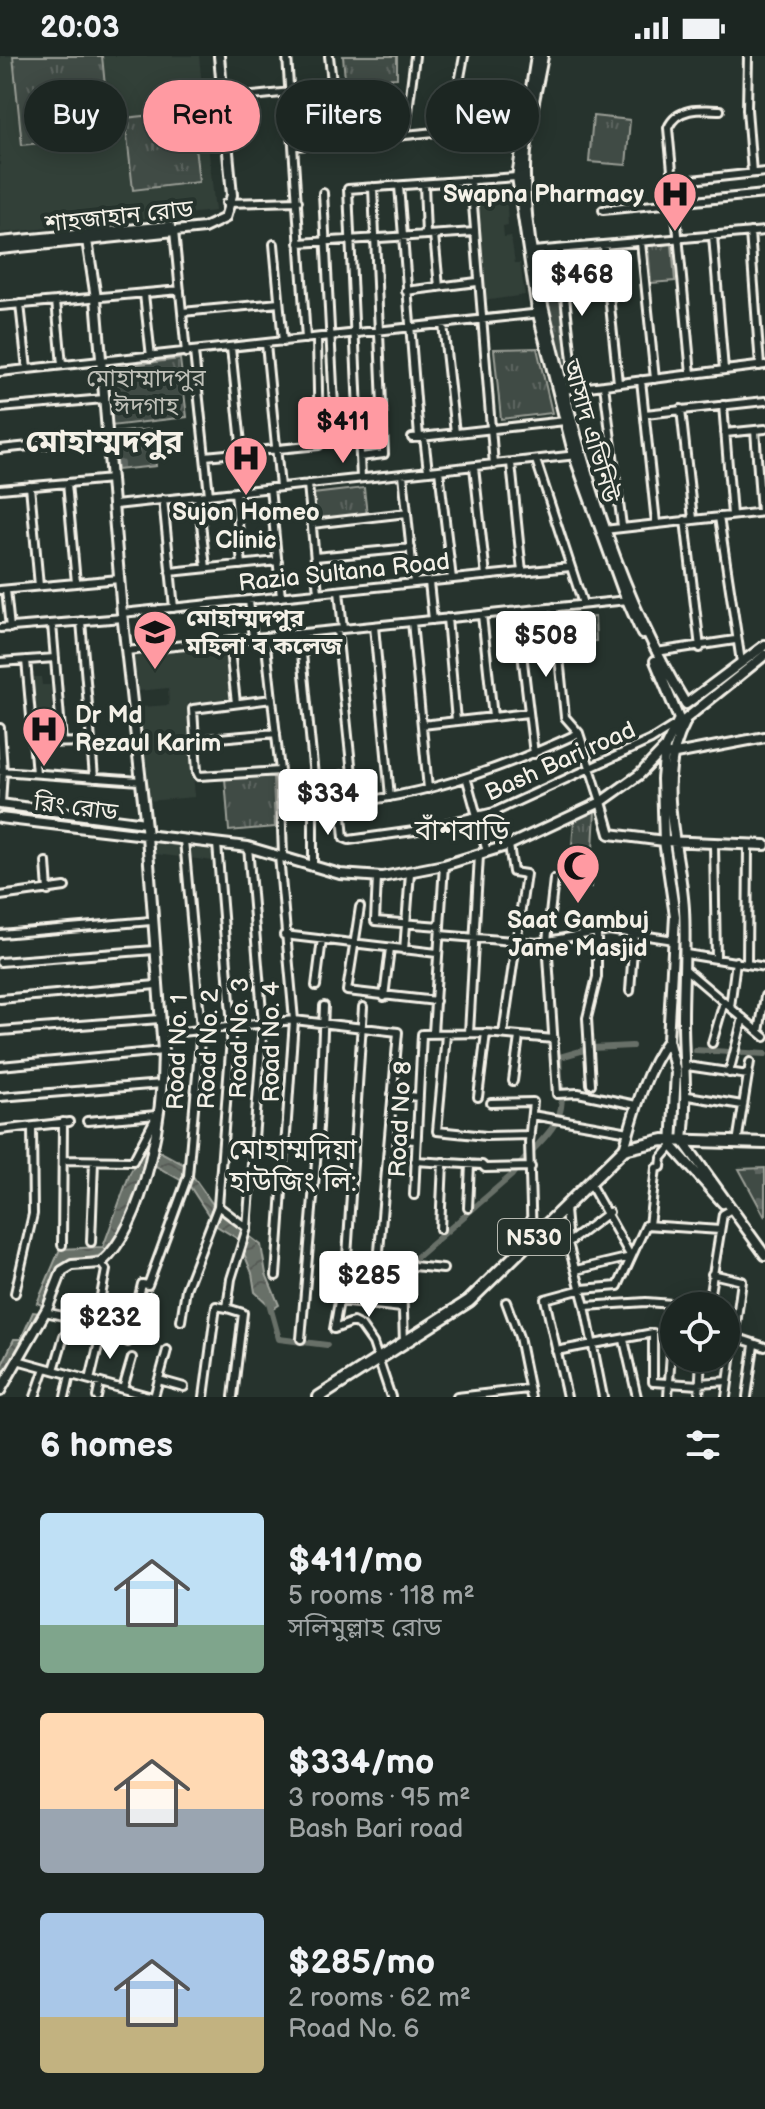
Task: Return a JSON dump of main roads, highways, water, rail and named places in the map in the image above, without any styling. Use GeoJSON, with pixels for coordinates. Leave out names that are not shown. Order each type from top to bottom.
{"type":"FeatureCollection","features":[{"type":"Feature","properties":{"kind":"highway","name":"N530"},"geometry":{"type":"LineString","coordinates":[[319,1397],[469,1301],[624,1149],[651,1141],[765,1143]]}},
{"type":"Feature","properties":{"kind":"water"},"geometry":{"type":"Polygon","coordinates":[[[146,1144],[185,1165],[219,1213],[261,1245],[266,1274],[279,1305],[273,1309],[255,1292],[252,1273],[238,1239],[215,1225],[189,1185],[147,1161],[124,1221],[105,1254],[67,1264],[40,1313],[42,1305],[37,1303],[60,1249],[103,1247],[130,1173],[146,1144]]]}},
{"type":"Feature","properties":{"kind":"water"},"geometry":{"type":"Polygon","coordinates":[[[33,1312],[40,1313],[0,1385],[0,1369],[14,1339],[21,1339],[33,1312]]]}},
{"type":"Feature","properties":{"kind":"waterway"},"geometry":{"type":"LineString","coordinates":[[347,1277],[389,1281],[512,1175],[550,1131],[559,1115],[562,1100],[560,1057],[591,1048],[632,1046]]}},
{"type":"Feature","properties":{"kind":"waterway"},"geometry":{"type":"LineString","coordinates":[[695,1050],[765,1054]]}},
{"type":"Feature","properties":{"kind":"waterway"},"geometry":{"type":"LineString","coordinates":[[268,1299],[279,1339],[327,1345]]}},
{"type":"Feature","properties":{"kind":"place","name":"Swapna Pharmacy"},"geometry":{"type":"Point","coordinates":[675,233]}},
{"type":"Feature","properties":{"kind":"place","name":"Sujon Homeo Clinic"},"geometry":{"type":"Point","coordinates":[246,497]}},
{"type":"Feature","properties":{"kind":"place","name":"মোহাম্মদপুর মহিলা ব কলেজ"},"geometry":{"type":"Point","coordinates":[155,671]}},
{"type":"Feature","properties":{"kind":"place","name":"Dr Md Rezaul Karim"},"geometry":{"type":"Point","coordinates":[44,768]}},
{"type":"Feature","properties":{"kind":"place","name":"Saat Gambuj Jame Masjid"},"geometry":{"type":"Point","coordinates":[578,905]}},
{"type":"Feature","properties":{"kind":"district","name":"মোহাম্মদপুর"},"geometry":{"type":"Point","coordinates":[104,441]}},
{"type":"Feature","properties":{"kind":"district","name":"বাঁশবাড়ি"},"geometry":{"type":"Point","coordinates":[462,830]}},
{"type":"Feature","properties":{"kind":"district","name":"মোহাম্মদিয়া হাউজিং লি:"},"geometry":{"type":"Point","coordinates":[293,1165]}},
{"type":"Feature","properties":{"kind":"park label","name":"মোহাম্মাদপুর ঈদগাহ"},"geometry":{"type":"Point","coordinates":[146,392]}}]}
